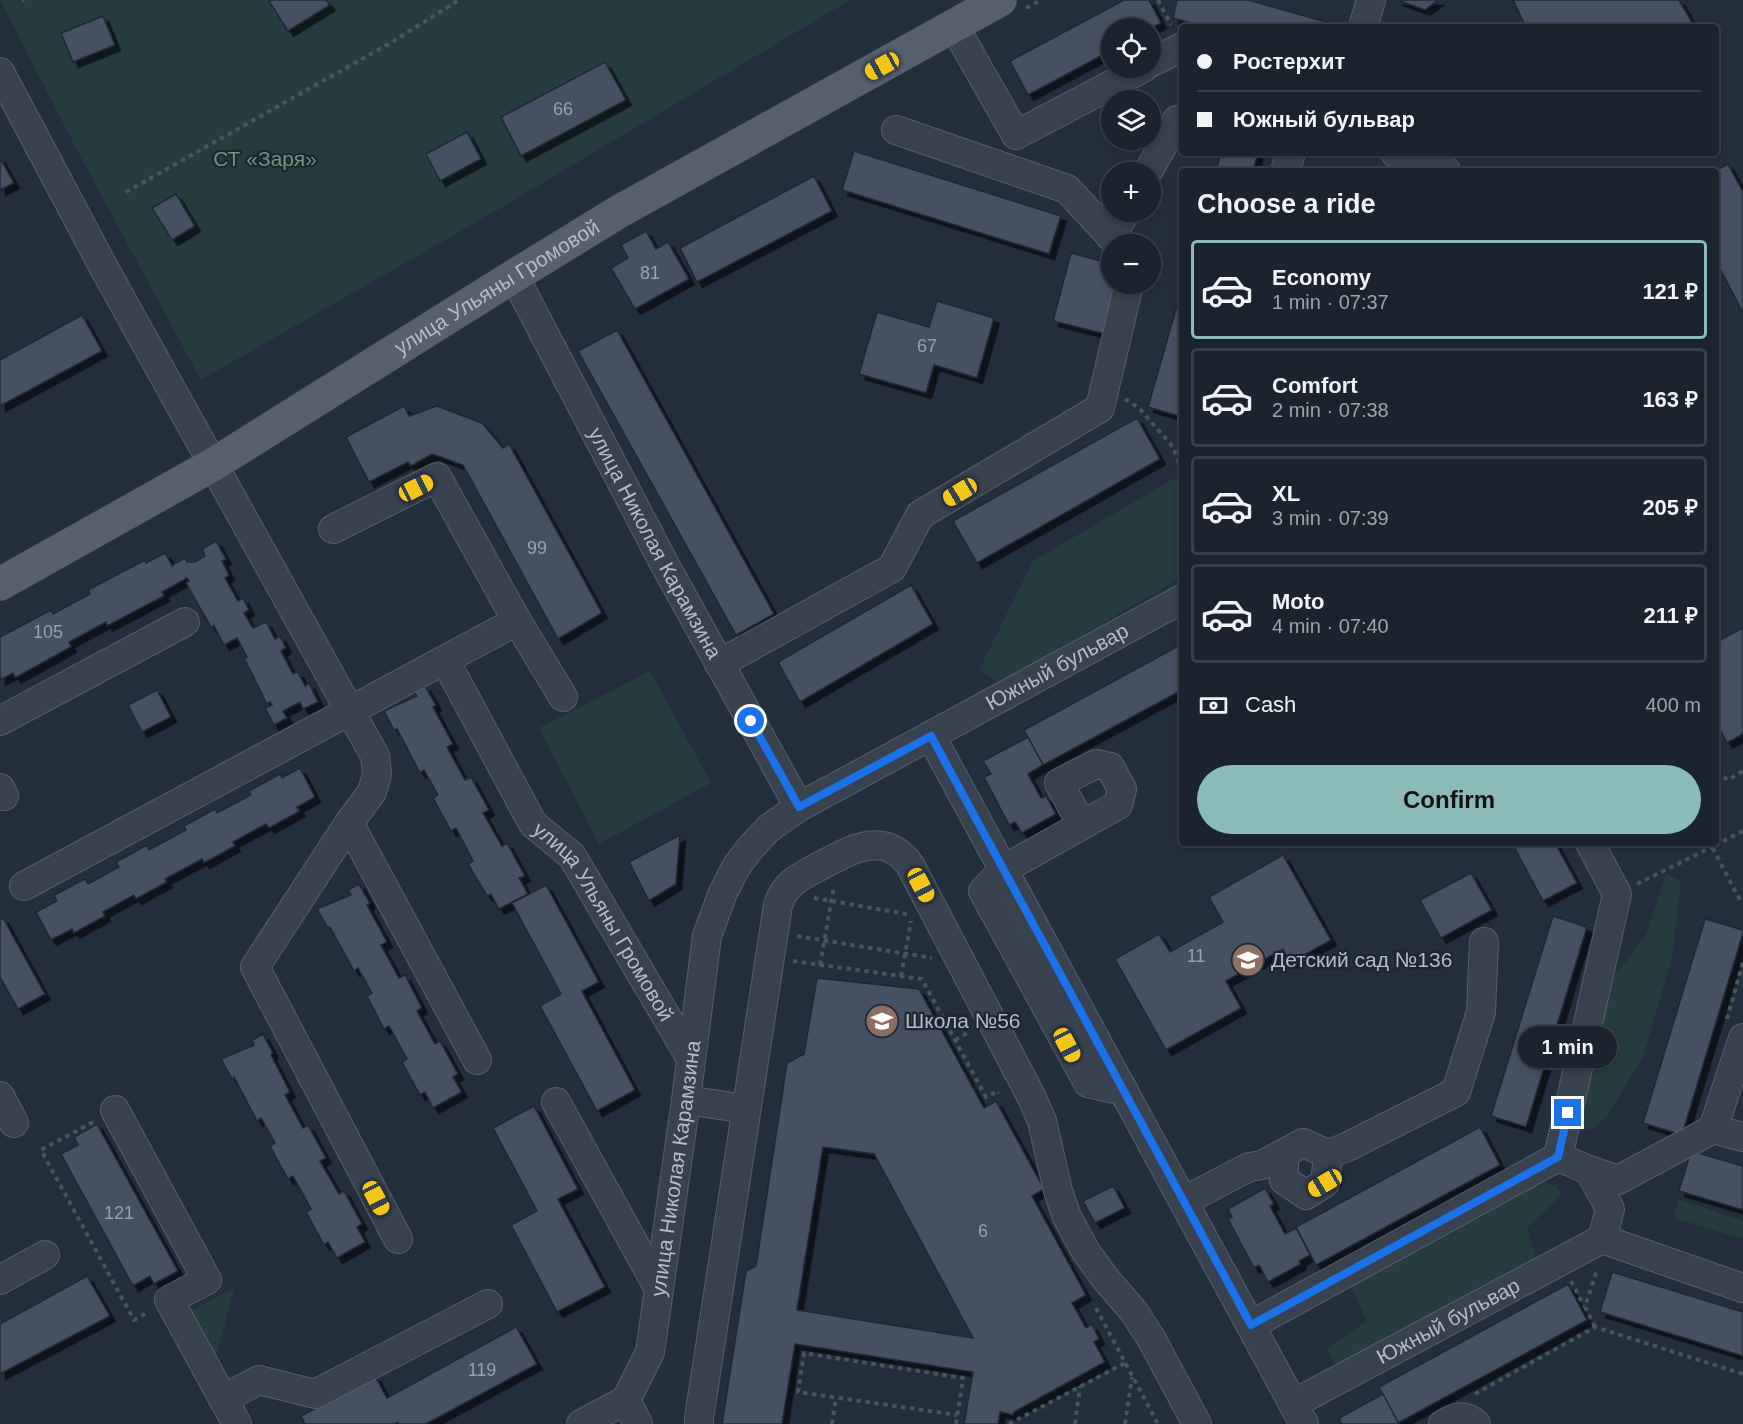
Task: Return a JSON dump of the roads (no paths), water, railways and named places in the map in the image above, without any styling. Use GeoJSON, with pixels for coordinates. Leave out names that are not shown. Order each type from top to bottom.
{"type":"FeatureCollection","features":[{"type":"Feature","properties":{"kind":"main road","name":"улица Ульяны Громовой"},"geometry":{"type":"LineString","coordinates":[[0,584],[214,464],[620,211],[1000,0]]}},
{"type":"Feature","properties":{"kind":"street"},"geometry":{"type":"LineString","coordinates":[[954,26],[1016,135]]}},
{"type":"Feature","properties":{"kind":"street"},"geometry":{"type":"LineString","coordinates":[[1161,58],[1179,48]]}},
{"type":"Feature","properties":{"kind":"street"},"geometry":{"type":"LineString","coordinates":[[0,72],[104,268],[375,756],[377,774],[372,792],[349,823],[255,967],[398,1239]]}},
{"type":"Feature","properties":{"kind":"street"},"geometry":{"type":"LineString","coordinates":[[1006,168],[1016,135],[1124,78]]}},
{"type":"Feature","properties":{"kind":"street"},"geometry":{"type":"LineString","coordinates":[[1154,162],[1178,120]]}},
{"type":"Feature","properties":{"kind":"street"},"geometry":{"type":"LineString","coordinates":[[896,130],[1067,189],[1108,234]]}},
{"type":"Feature","properties":{"kind":"street"},"geometry":{"type":"LineString","coordinates":[[1404,156],[1438,168]]}},
{"type":"Feature","properties":{"kind":"street","name":"улица Николая Карамзина"},"geometry":{"type":"LineString","coordinates":[[514,276],[660,555],[799,807]]}},
{"type":"Feature","properties":{"kind":"street"},"geometry":{"type":"LineString","coordinates":[[719,664],[892,568],[920,515],[1100,408],[1127,294]]}},
{"type":"Feature","properties":{"kind":"street"},"geometry":{"type":"LineString","coordinates":[[333,529],[437,477],[517,621],[563,698]]}},
{"type":"Feature","properties":{"kind":"street","name":"Южный бульвар"},"geometry":{"type":"LineString","coordinates":[[931,736],[1179,601]]}},
{"type":"Feature","properties":{"kind":"street"},"geometry":{"type":"LineString","coordinates":[[24,886],[517,621]]}},
{"type":"Feature","properties":{"kind":"street"},"geometry":{"type":"LineString","coordinates":[[0,720],[185,622]]}},
{"type":"Feature","properties":{"kind":"street","name":"улица Ульяны Громовой"},"geometry":{"type":"LineString","coordinates":[[445,660],[533,824],[572,856],[690,1058]]}},
{"type":"Feature","properties":{"kind":"street"},"geometry":{"type":"LineString","coordinates":[[931,736],[1299,1414]]}},
{"type":"Feature","properties":{"kind":"street","name":"улица Николая Карамзина"},"geometry":{"type":"LineString","coordinates":[[580,1424],[632,1412],[650,1352],[707,936],[722,895],[736,867],[770,828],[799,807],[931,736]]}},
{"type":"Feature","properties":{"kind":"street"},"geometry":{"type":"LineString","coordinates":[[349,823],[477,1060]]}},
{"type":"Feature","properties":{"kind":"street"},"geometry":{"type":"LineString","coordinates":[[1004,869],[1082,825]]}},
{"type":"Feature","properties":{"kind":"street"},"geometry":{"type":"LineString","coordinates":[[699,1424],[776,915],[782,895],[793,881],[859,847],[878,846],[898,853],[910,865],[1031,1096],[1042,1121],[1058,1191],[1067,1217],[1086,1252],[1134,1312],[1152,1340],[1197,1424]]}},
{"type":"Feature","properties":{"kind":"street"},"geometry":{"type":"LineString","coordinates":[[1251,1325],[1558,1157],[1617,894],[1592,846]]}},
{"type":"Feature","properties":{"kind":"street"},"geometry":{"type":"LineString","coordinates":[[1185,1201],[1248,1167],[1262,1165],[1303,1143],[1328,1154],[1347,1147],[1456,1092],[1481,1012],[1484,942]]}},
{"type":"Feature","properties":{"kind":"street"},"geometry":{"type":"LineString","coordinates":[[1713,1129],[1743,1038]]}},
{"type":"Feature","properties":{"kind":"street"},"geometry":{"type":"LineString","coordinates":[[0,1096],[14,1123]]}},
{"type":"Feature","properties":{"kind":"street"},"geometry":{"type":"LineString","coordinates":[[686,1100],[746,1109]]}},
{"type":"Feature","properties":{"kind":"street"},"geometry":{"type":"LineString","coordinates":[[556,1102],[659,1289]]}},
{"type":"Feature","properties":{"kind":"street"},"geometry":{"type":"LineString","coordinates":[[115,1110],[207,1280],[169,1300],[237,1424]]}},
{"type":"Feature","properties":{"kind":"street"},"geometry":{"type":"LineString","coordinates":[[1743,1137],[1713,1129],[1618,1180],[1602,1239],[1743,1288]]}},
{"type":"Feature","properties":{"kind":"street"},"geometry":{"type":"LineString","coordinates":[[1284,1154],[1284,1180],[1306,1195],[1325,1183],[1328,1154]]}},
{"type":"Feature","properties":{"kind":"street"},"geometry":{"type":"LineString","coordinates":[[1558,1157],[1618,1180]]}},
{"type":"Feature","properties":{"kind":"street"},"geometry":{"type":"LineString","coordinates":[[1589,1170],[1610,1209]]}},
{"type":"Feature","properties":{"kind":"street","name":"Южный бульвар"},"geometry":{"type":"LineString","coordinates":[[1299,1414],[1602,1239]]}},
{"type":"Feature","properties":{"kind":"street"},"geometry":{"type":"LineString","coordinates":[[0,1280],[45,1255]]}},
{"type":"Feature","properties":{"kind":"street"},"geometry":{"type":"LineString","coordinates":[[224,1399],[258,1380],[315,1394],[488,1304]]}},
{"type":"Feature","properties":{"kind":"street"},"geometry":{"type":"LineString","coordinates":[[1443,1424],[1460,1416],[1476,1424]]}},
{"type":"Feature","properties":{"kind":"place","name":"Детский сад №136"},"geometry":{"type":"Point","coordinates":[1248,960]}},
{"type":"Feature","properties":{"kind":"place","name":"Школа №56"},"geometry":{"type":"Point","coordinates":[882,1021]}},
{"type":"Feature","properties":{"kind":"park label","name":"СТ «Заря»"},"geometry":{"type":"Point","coordinates":[265,159]}}]}
